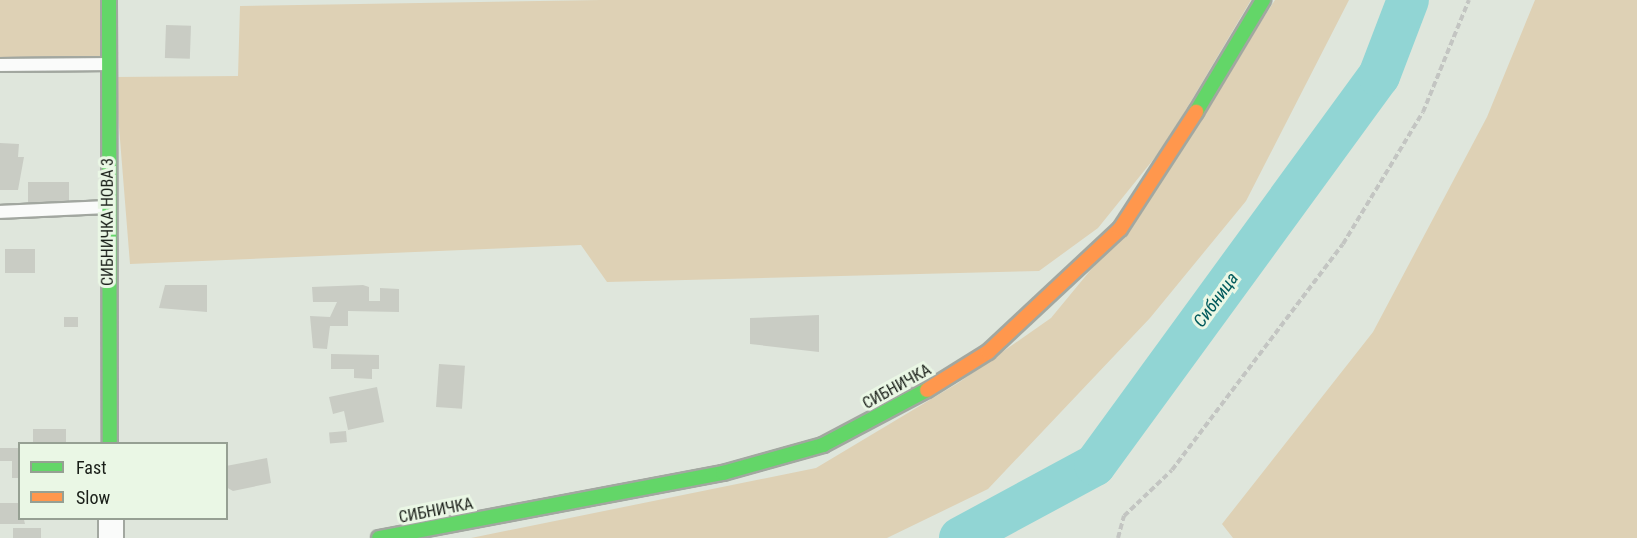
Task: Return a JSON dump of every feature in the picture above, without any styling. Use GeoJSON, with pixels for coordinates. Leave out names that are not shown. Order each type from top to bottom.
{"type":"FeatureCollection","features":[{"type":"Feature","properties":{"kind":"street","name":"СИБНИЧКА НОВА 3"},"geometry":{"type":"LineString","coordinates":[[109,0],[107,207],[110,442]]}},
{"type":"Feature","properties":{"kind":"street","name":"СИБНИЧКА"},"geometry":{"type":"LineString","coordinates":[[379,538],[723,474],[824,445],[905,404],[988,352],[1120,229],[1232,57],[1263,0]]}},
{"type":"Feature","properties":{"kind":"street"},"geometry":{"type":"LineString","coordinates":[[111,520],[111,538]]}},
{"type":"Feature","properties":{"kind":"lane"},"geometry":{"type":"LineString","coordinates":[[0,64],[108,64]]}},
{"type":"Feature","properties":{"kind":"lane"},"geometry":{"type":"LineString","coordinates":[[0,212],[107,207]]}},
{"type":"Feature","properties":{"kind":"path"},"geometry":{"type":"LineString","coordinates":[[1118,538],[1124,516],[1172,470],[1343,244],[1423,112],[1469,0]]}},
{"type":"Feature","properties":{"kind":"shaded area"},"geometry":{"type":"Polygon","coordinates":[[[0,0],[106,0],[106,61],[0,61],[0,0]]]}},
{"type":"Feature","properties":{"kind":"shaded area"},"geometry":{"type":"Polygon","coordinates":[[[601,0],[1251,0],[1165,145],[1098,228],[1039,271],[607,282],[581,245],[130,264],[115,77],[238,76],[240,6],[601,0]]]}},
{"type":"Feature","properties":{"kind":"shaded area"},"geometry":{"type":"Polygon","coordinates":[[[1275,0],[1349,0],[1246,201],[1150,318],[988,489],[887,538],[471,538],[816,468],[958,383],[1051,318],[1136,215],[1275,0]]]}},
{"type":"Feature","properties":{"kind":"shaded area"},"geometry":{"type":"Polygon","coordinates":[[[1535,0],[1637,0],[1637,538],[1233,538],[1222,524],[1373,332],[1487,117],[1535,0]]]}},
{"type":"Feature","properties":{"kind":"building"},"geometry":{"type":"Polygon","coordinates":[[[166,25],[191,26],[190,59],[165,58],[166,25]]]}},
{"type":"Feature","properties":{"kind":"building"},"geometry":{"type":"Polygon","coordinates":[[[0,143],[19,144],[18,157],[24,157],[18,190],[0,190],[0,143]]]}},
{"type":"Feature","properties":{"kind":"building"},"geometry":{"type":"Polygon","coordinates":[[[28,182],[69,182],[69,202],[28,202],[28,182]]]}},
{"type":"Feature","properties":{"kind":"building"},"geometry":{"type":"Polygon","coordinates":[[[5,249],[35,249],[35,273],[5,273],[5,249]]]}},
{"type":"Feature","properties":{"kind":"building"},"geometry":{"type":"Polygon","coordinates":[[[165,285],[207,285],[207,312],[159,308],[165,285]]]}},
{"type":"Feature","properties":{"kind":"building"},"geometry":{"type":"Polygon","coordinates":[[[363,285],[369,287],[369,301],[380,301],[380,288],[399,289],[399,312],[348,311],[348,326],[330,326],[327,349],[313,348],[310,316],[330,317],[337,302],[313,302],[312,287],[363,285]]]}},
{"type":"Feature","properties":{"kind":"building"},"geometry":{"type":"Polygon","coordinates":[[[819,315],[819,352],[750,344],[750,318],[819,315]]]}},
{"type":"Feature","properties":{"kind":"building"},"geometry":{"type":"Polygon","coordinates":[[[64,317],[78,317],[78,327],[64,327],[64,317]]]}},
{"type":"Feature","properties":{"kind":"building"},"geometry":{"type":"Polygon","coordinates":[[[331,354],[379,355],[379,369],[372,369],[372,379],[354,378],[354,369],[331,369],[331,354]]]}},
{"type":"Feature","properties":{"kind":"building"},"geometry":{"type":"Polygon","coordinates":[[[439,364],[465,366],[462,409],[436,407],[439,364]]]}},
{"type":"Feature","properties":{"kind":"building"},"geometry":{"type":"Polygon","coordinates":[[[377,387],[384,422],[348,430],[344,411],[333,414],[329,397],[377,387]]]}},
{"type":"Feature","properties":{"kind":"building"},"geometry":{"type":"Polygon","coordinates":[[[33,429],[66,429],[66,442],[33,442],[33,429]]]}},
{"type":"Feature","properties":{"kind":"building"},"geometry":{"type":"Polygon","coordinates":[[[346,431],[347,442],[330,443],[329,432],[346,431]]]}},
{"type":"Feature","properties":{"kind":"building"},"geometry":{"type":"Polygon","coordinates":[[[0,448],[18,448],[18,478],[12,478],[12,461],[0,461],[0,448]]]}},
{"type":"Feature","properties":{"kind":"building"},"geometry":{"type":"Polygon","coordinates":[[[267,458],[271,483],[233,491],[228,488],[228,466],[267,458]]]}},
{"type":"Feature","properties":{"kind":"building"},"geometry":{"type":"Polygon","coordinates":[[[0,503],[18,503],[18,520],[24,520],[25,524],[0,524],[0,503]]]}},
{"type":"Feature","properties":{"kind":"building"},"geometry":{"type":"Polygon","coordinates":[[[13,528],[41,528],[41,538],[13,538],[13,528]]]}},
{"type":"Feature","properties":{"kind":"waterway","name":"Сибница"},"geometry":{"type":"LineString","coordinates":[[960,538],[1095,465],[1379,76],[1408,0]]}},
{"type":"Feature","properties":{"kind":"traffic: fast"},"geometry":{"type":"LineString","coordinates":[[109,0],[110,442]]}},
{"type":"Feature","properties":{"kind":"traffic: fast"},"geometry":{"type":"LineString","coordinates":[[1196,112],[1263,0]]}},
{"type":"Feature","properties":{"kind":"traffic: fast"},"geometry":{"type":"LineString","coordinates":[[379,538],[723,473],[823,445],[927,390]]}},
{"type":"Feature","properties":{"kind":"traffic: slow"},"geometry":{"type":"LineString","coordinates":[[927,390],[988,352],[1120,229],[1196,112]]}}]}
